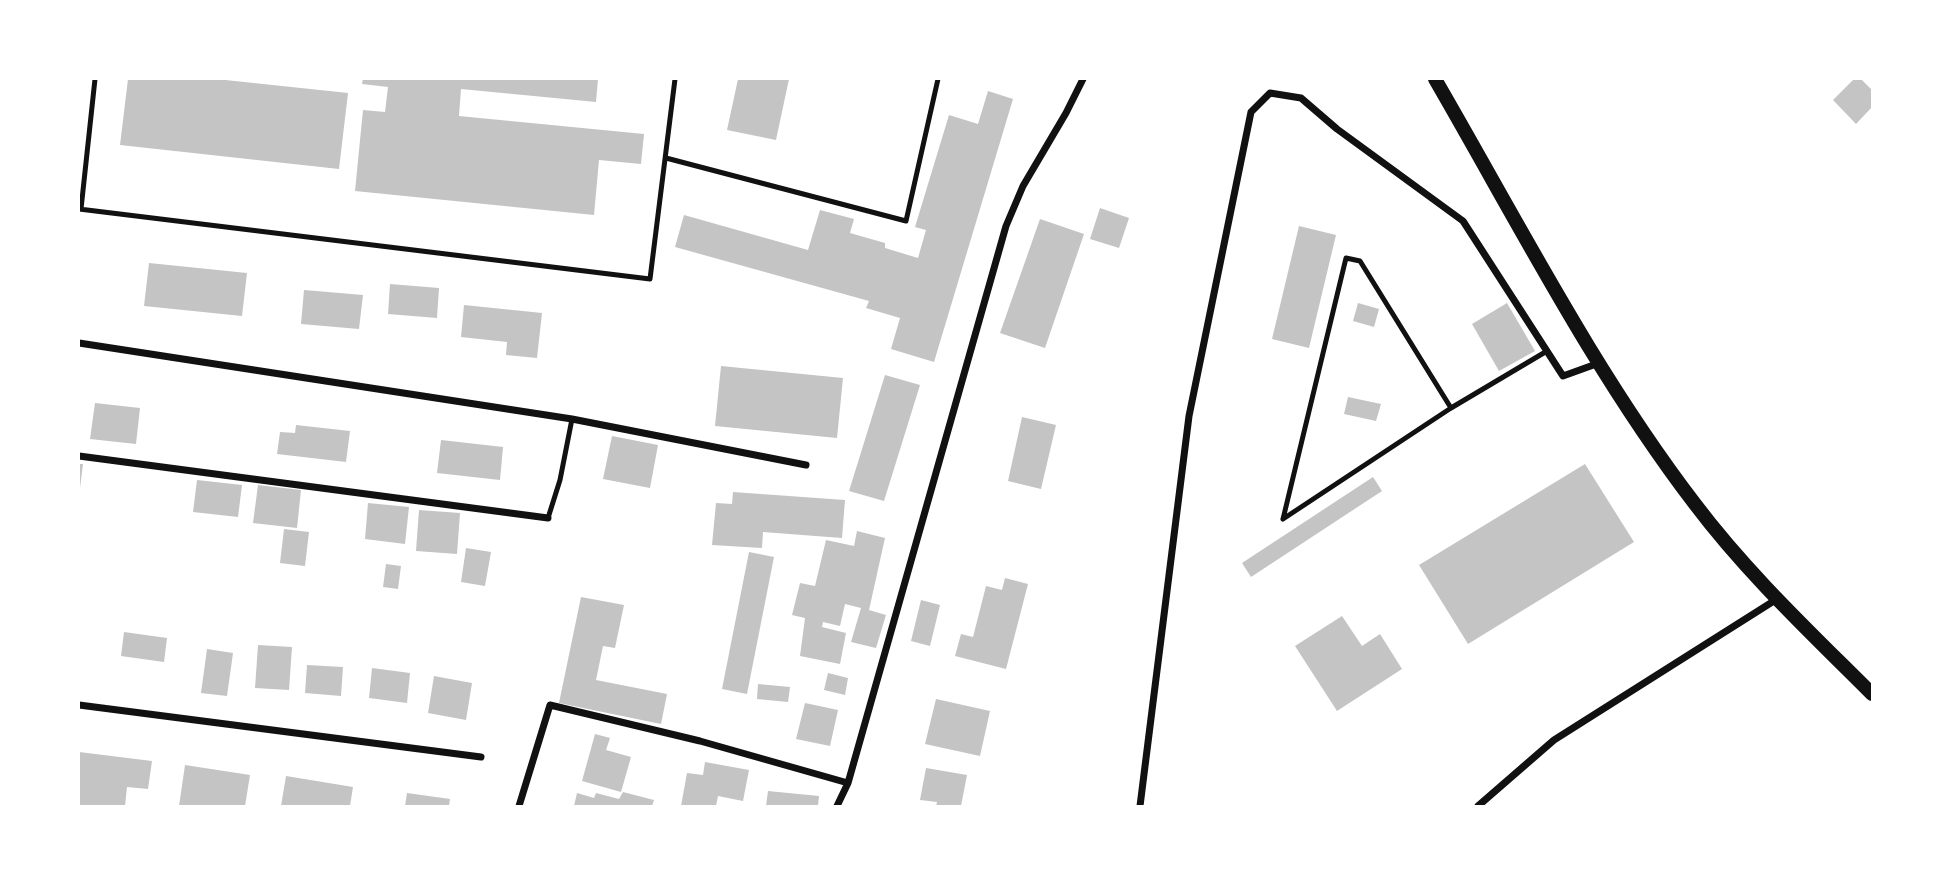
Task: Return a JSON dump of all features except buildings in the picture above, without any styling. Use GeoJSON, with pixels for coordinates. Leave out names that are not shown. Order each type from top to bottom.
{"type":"FeatureCollection","features":[{"type":"Feature","properties":{"kind":"main road"},"geometry":{"type":"LineString","coordinates":[[1435,79],[1574,323],[1639,426],[1695,505],[1777,599],[1872,694]]}},
{"type":"Feature","properties":{"kind":"street"},"geometry":{"type":"LineString","coordinates":[[836,806],[848,783],[1006,226],[1023,186],[1083,79]]}},
{"type":"Feature","properties":{"kind":"street"},"geometry":{"type":"LineString","coordinates":[[1140,806],[1189,416],[1251,112],[1270,93],[1301,97],[1337,129],[1463,220],[1563,376],[1599,363]]}},
{"type":"Feature","properties":{"kind":"street"},"geometry":{"type":"LineString","coordinates":[[79,343],[572,419],[806,466]]}},
{"type":"Feature","properties":{"kind":"street"},"geometry":{"type":"LineString","coordinates":[[79,456],[548,517]]}},
{"type":"Feature","properties":{"kind":"street"},"geometry":{"type":"LineString","coordinates":[[1478,806],[1554,740],[1777,599]]}},
{"type":"Feature","properties":{"kind":"street"},"geometry":{"type":"LineString","coordinates":[[79,705],[481,757]]}},
{"type":"Feature","properties":{"kind":"street"},"geometry":{"type":"LineString","coordinates":[[519,806],[550,705],[700,741],[848,783]]}},
{"type":"Feature","properties":{"kind":"lane"},"geometry":{"type":"LineString","coordinates":[[95,79],[80,209],[650,279],[675,79]]}},
{"type":"Feature","properties":{"kind":"lane"},"geometry":{"type":"LineString","coordinates":[[666,158],[905,221],[938,79]]}},
{"type":"Feature","properties":{"kind":"lane"},"geometry":{"type":"LineString","coordinates":[[1451,408],[1360,261],[1346,258],[1283,519],[1451,408],[1547,351]]}},
{"type":"Feature","properties":{"kind":"lane"},"geometry":{"type":"LineString","coordinates":[[548,517],[560,480],[572,419]]}}]}
